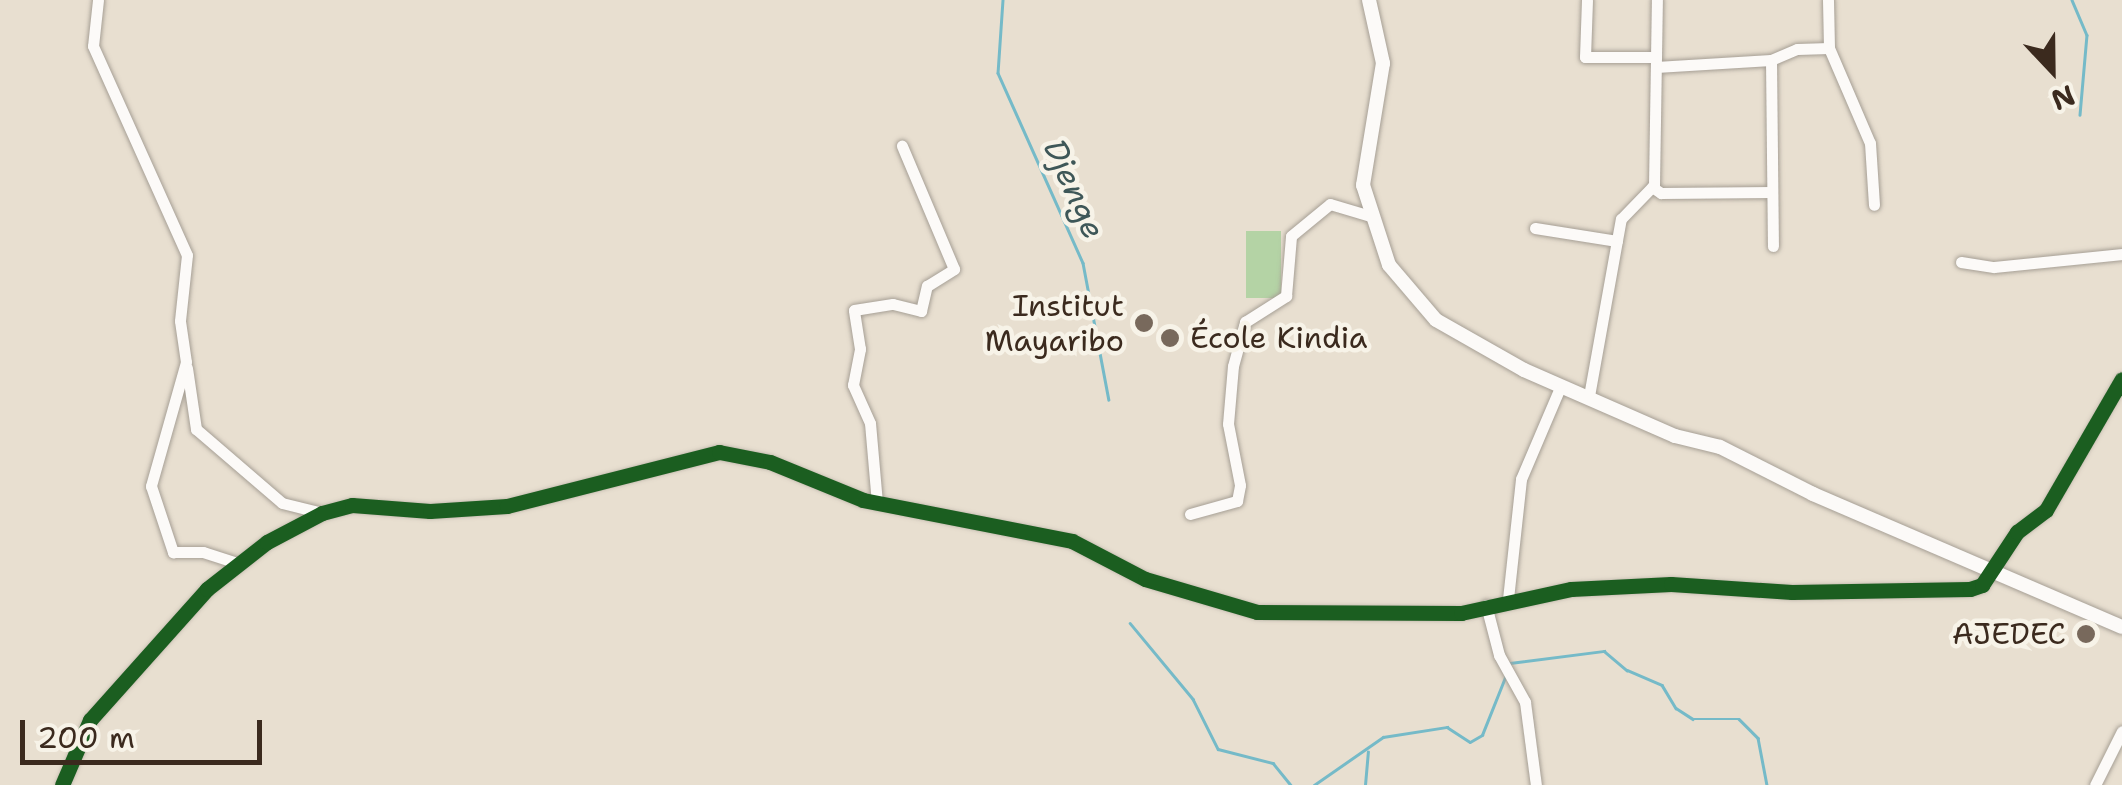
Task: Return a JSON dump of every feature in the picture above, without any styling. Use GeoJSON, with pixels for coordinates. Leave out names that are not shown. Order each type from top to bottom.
{"type":"FeatureCollection","features":[{"type":"Feature","properties":{"kind":"main road"},"geometry":{"type":"LineString","coordinates":[[1369,0],[1383,64],[1364,157],[1370,216],[1400,284],[1436,320],[1560,384],[1675,436],[1720,447],[1987,571],[2122,627]]}},
{"type":"Feature","properties":{"kind":"street"},"geometry":{"type":"LineString","coordinates":[[98,0],[92,46],[186,255],[180,321],[196,429],[282,503],[322,512]]}},
{"type":"Feature","properties":{"kind":"street"},"geometry":{"type":"LineString","coordinates":[[1587,0],[1585,57],[1656,62],[1771,60],[1797,49],[1829,48]]}},
{"type":"Feature","properties":{"kind":"street"},"geometry":{"type":"LineString","coordinates":[[1590,396],[1622,219],[1652,187],[1657,0]]}},
{"type":"Feature","properties":{"kind":"street"},"geometry":{"type":"LineString","coordinates":[[1828,0],[1829,48],[1870,143],[1874,205]]}},
{"type":"Feature","properties":{"kind":"street"},"geometry":{"type":"LineString","coordinates":[[1771,60],[1772,246]]}},
{"type":"Feature","properties":{"kind":"street"},"geometry":{"type":"LineString","coordinates":[[877,503],[870,423],[853,386],[860,349],[854,310],[893,304],[921,311],[927,286],[950,274],[954,263],[902,146]]}},
{"type":"Feature","properties":{"kind":"street"},"geometry":{"type":"LineString","coordinates":[[1652,187],[1660,193],[1772,192]]}},
{"type":"Feature","properties":{"kind":"street"},"geometry":{"type":"LineString","coordinates":[[1190,514],[1237,501],[1240,484],[1228,424],[1233,366],[1245,322],[1286,296],[1291,236],[1330,204],[1370,216]]}},
{"type":"Feature","properties":{"kind":"street"},"geometry":{"type":"LineString","coordinates":[[1535,228],[1617,242]]}},
{"type":"Feature","properties":{"kind":"street"},"geometry":{"type":"LineString","coordinates":[[1961,262],[1994,266],[2122,254]]}},
{"type":"Feature","properties":{"kind":"street"},"geometry":{"type":"LineString","coordinates":[[186,362],[151,486],[174,552],[202,552],[236,563]]}},
{"type":"Feature","properties":{"kind":"street"},"geometry":{"type":"LineString","coordinates":[[62,785],[90,720],[236,563],[322,512],[352,505],[430,511],[507,506],[720,452],[770,462],[877,503],[1072,541],[1145,579],[1219,606],[1329,615],[1461,613],[1508,599],[1671,584],[1792,592],[1970,589],[1982,585],[1987,571],[2017,532],[2046,510],[2122,379]]}},
{"type":"Feature","properties":{"kind":"street"},"geometry":{"type":"LineString","coordinates":[[1508,599],[1521,478],[1560,384]]}},
{"type":"Feature","properties":{"kind":"street"},"geometry":{"type":"LineString","coordinates":[[1486,605],[1500,655],[1518,684],[1536,785]]}},
{"type":"Feature","properties":{"kind":"street"},"geometry":{"type":"LineString","coordinates":[[2095,785],[2122,731]]}},
{"type":"Feature","properties":{"kind":"green space"},"geometry":{"type":"Polygon","coordinates":[[[1246,231],[1281,231],[1281,298],[1246,298],[1246,231]]]}},
{"type":"Feature","properties":{"kind":"waterway","name":"Djenge"},"geometry":{"type":"LineString","coordinates":[[1003,0],[998,73],[1083,263],[1109,400]]}},
{"type":"Feature","properties":{"kind":"waterway"},"geometry":{"type":"LineString","coordinates":[[2072,0],[2087,35],[2080,115]]}},
{"type":"Feature","properties":{"kind":"waterway"},"geometry":{"type":"LineString","coordinates":[[1130,623],[1193,699],[1218,749],[1273,763],[1291,785]]}},
{"type":"Feature","properties":{"kind":"waterway"},"geometry":{"type":"LineString","coordinates":[[1510,663],[1604,651],[1627,670],[1662,685],[1676,708],[1693,719],[1739,719],[1758,738],[1767,785]]}},
{"type":"Feature","properties":{"kind":"waterway"},"geometry":{"type":"LineString","coordinates":[[1314,785],[1383,737],[1447,727],[1470,742],[1482,735],[1506,675]]}},
{"type":"Feature","properties":{"kind":"waterway"},"geometry":{"type":"LineString","coordinates":[[1365,785],[1368,752]]}},
{"type":"Feature","properties":{"kind":"cycle path"},"geometry":{"type":"LineString","coordinates":[[62,785],[90,720],[207,589],[267,542],[322,513],[352,505],[430,511],[507,506],[719,452],[770,462],[863,500],[1072,541],[1145,579],[1257,612],[1461,613],[1571,589],[1671,584],[1792,592],[1970,589],[1982,585],[2017,532],[2046,510],[2122,379]]}},
{"type":"Feature","properties":{"kind":"place","name":"Institut Mayaribo"},"geometry":{"type":"Point","coordinates":[1144,323]}},
{"type":"Feature","properties":{"kind":"place","name":"École Kindia"},"geometry":{"type":"Point","coordinates":[1170,338]}},
{"type":"Feature","properties":{"kind":"place","name":"AJEDEC"},"geometry":{"type":"Point","coordinates":[2086,634]}}]}
